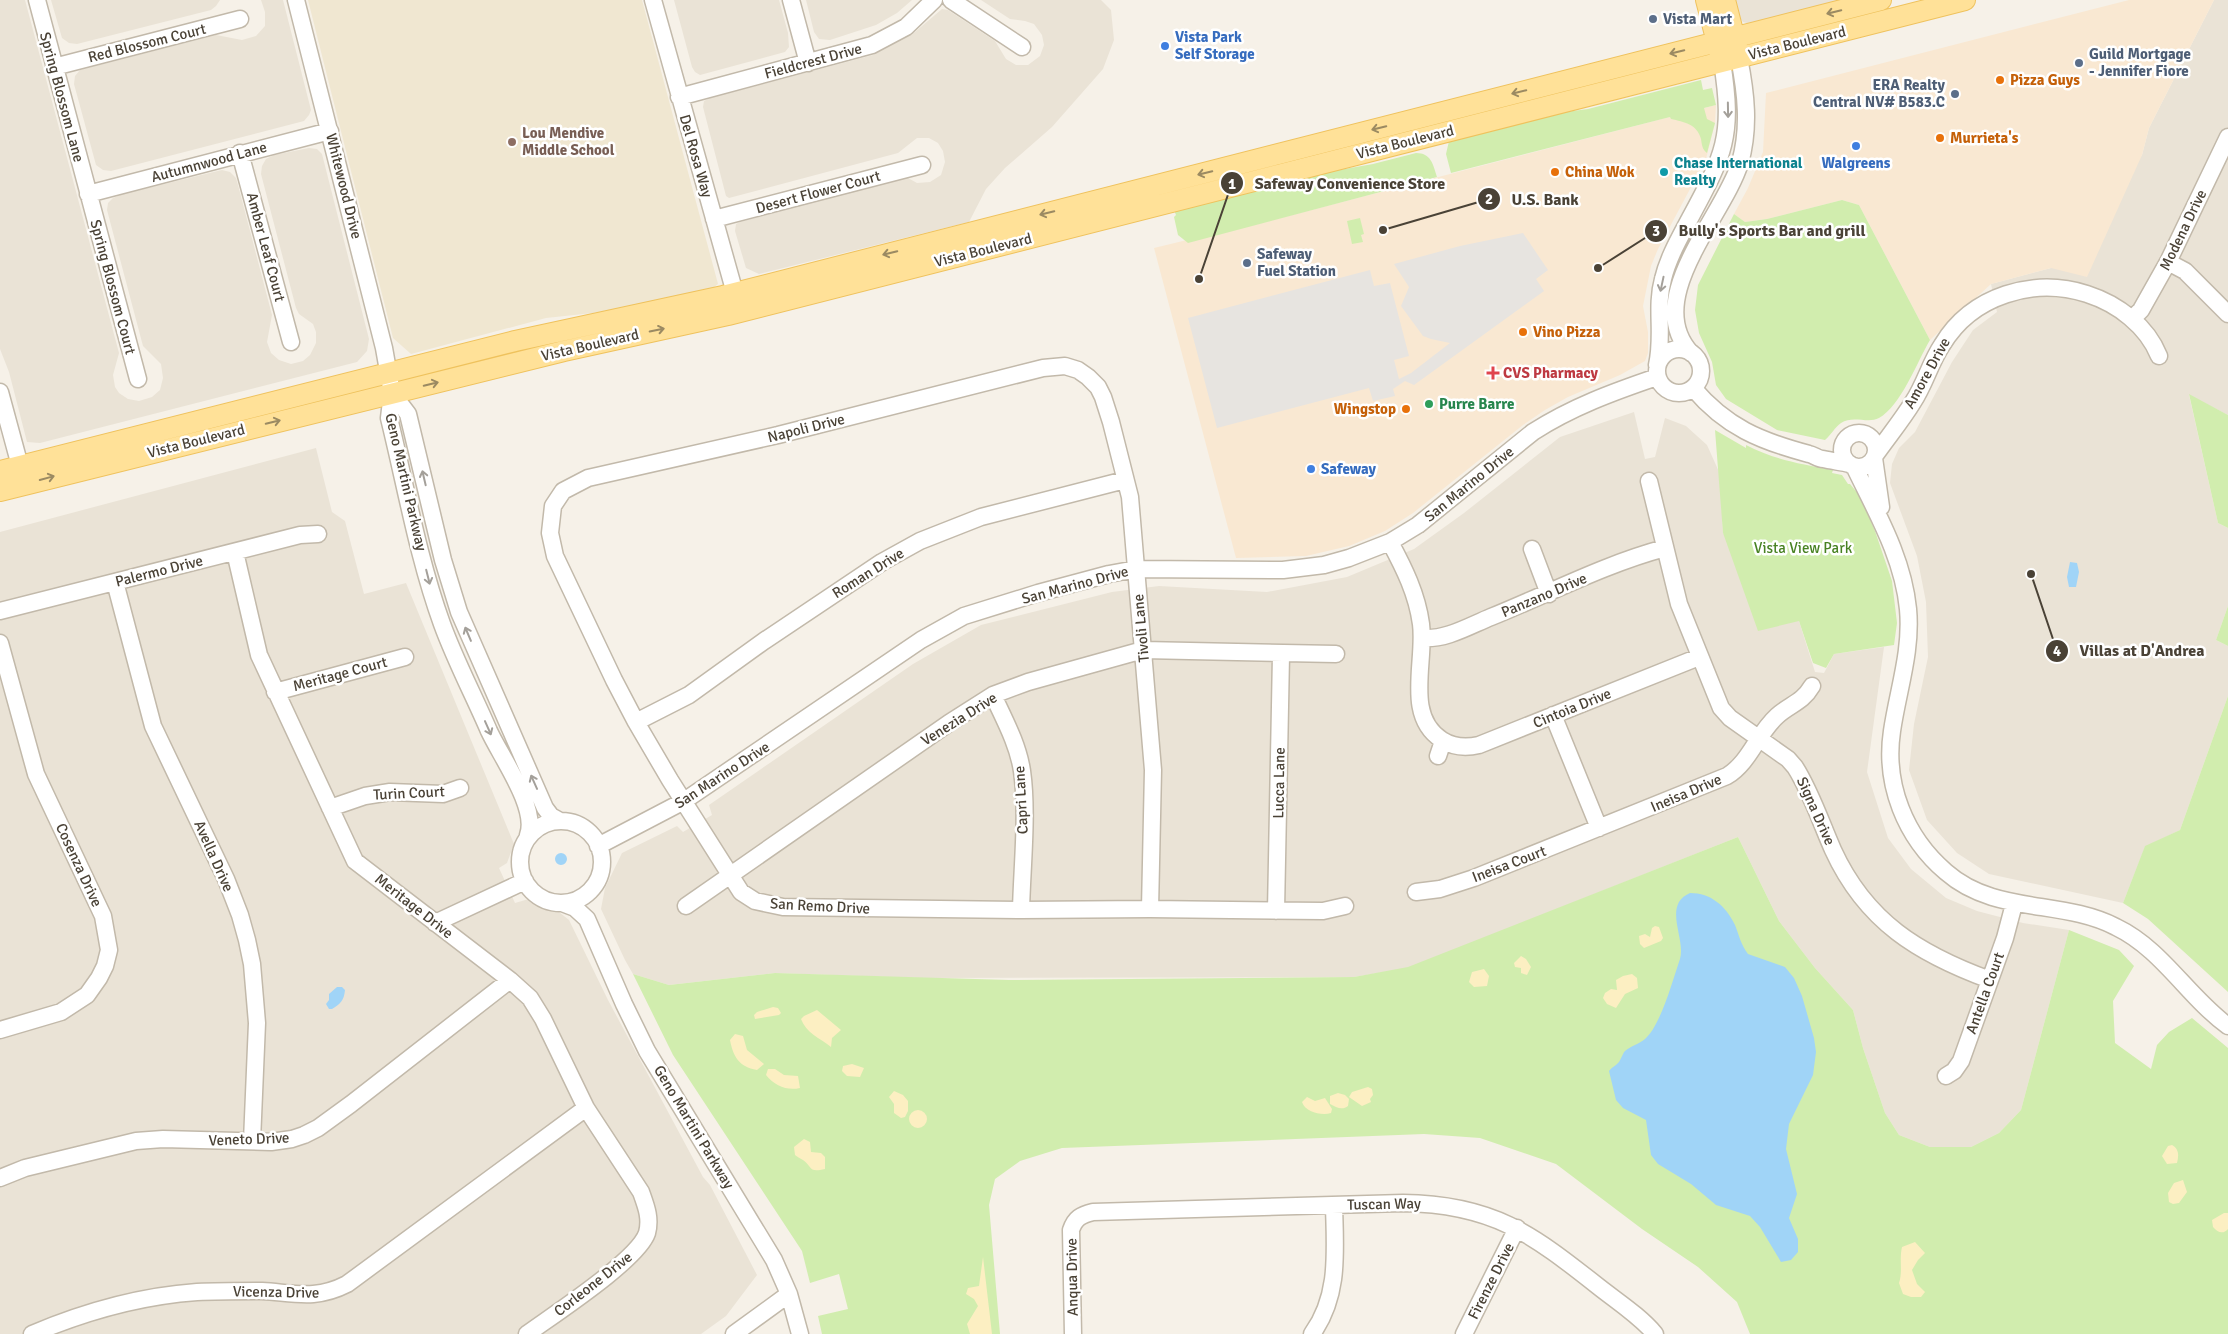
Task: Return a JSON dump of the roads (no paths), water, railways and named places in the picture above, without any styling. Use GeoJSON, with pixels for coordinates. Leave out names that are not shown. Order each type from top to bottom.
{"type":"FeatureCollection","features":[{"type":"Feature","properties":{"kind":"main road"},"geometry":{"type":"LineString","coordinates":[[1706,0],[1726,40]]}},
{"type":"Feature","properties":{"kind":"main road"},"geometry":{"type":"LineString","coordinates":[[1725,0],[1726,40],[1730,60]]}},
{"type":"Feature","properties":{"kind":"main road","name":"Vista Boulevard"},"geometry":{"type":"LineString","coordinates":[[0,490],[22,475],[388,373],[574,327],[735,293],[1881,0]]}},
{"type":"Feature","properties":{"kind":"main road","name":"Vista Boulevard"},"geometry":{"type":"LineString","coordinates":[[0,471],[22,475],[392,393],[564,351],[740,312],[1965,0]]}},
{"type":"Feature","properties":{"kind":"street","name":"Spring Blossom Lane"},"geometry":{"type":"LineString","coordinates":[[36,0],[88,194]]}},
{"type":"Feature","properties":{"kind":"street","name":"Whitewood Drive"},"geometry":{"type":"LineString","coordinates":[[296,0],[372,295],[392,393]]}},
{"type":"Feature","properties":{"kind":"street","name":"Del Rosa Way"},"geometry":{"type":"LineString","coordinates":[[653,0],[740,312]]}},
{"type":"Feature","properties":{"kind":"street"},"geometry":{"type":"LineString","coordinates":[[791,0],[808,63]]}},
{"type":"Feature","properties":{"kind":"street","name":"Fieldcrest Drive"},"geometry":{"type":"LineString","coordinates":[[679,97],[872,45],[890,37],[911,22],[934,0]]}},
{"type":"Feature","properties":{"kind":"street"},"geometry":{"type":"LineString","coordinates":[[951,0],[1022,47]]}},
{"type":"Feature","properties":{"kind":"street","name":"Red Blossom Court"},"geometry":{"type":"LineString","coordinates":[[54,66],[240,19]]}},
{"type":"Feature","properties":{"kind":"street"},"geometry":{"type":"LineString","coordinates":[[1730,60],[1747,110],[1746,132],[1741,159],[1727,191],[1688,262],[1677,294],[1676,317],[1678,327],[1683,342],[1699,361],[1701,369],[1700,380],[1693,388],[1683,392],[1670,390],[1663,386],[1657,371],[1661,343],[1659,303],[1663,278],[1678,242],[1714,174],[1724,147],[1730,60]]}},
{"type":"Feature","properties":{"kind":"street","name":"Autumnwood Lane"},"geometry":{"type":"LineString","coordinates":[[88,194],[330,131]]}},
{"type":"Feature","properties":{"kind":"street","name":"Modena Drive"},"geometry":{"type":"LineString","coordinates":[[2132,319],[2141,310],[2168,262],[2228,137]]}},
{"type":"Feature","properties":{"kind":"street","name":"Amber Leaf Court"},"geometry":{"type":"LineString","coordinates":[[240,153],[291,342]]}},
{"type":"Feature","properties":{"kind":"street","name":"Desert Flower Court"},"geometry":{"type":"LineString","coordinates":[[714,219],[922,164]]}},
{"type":"Feature","properties":{"kind":"street","name":"Spring Blossom Court"},"geometry":{"type":"LineString","coordinates":[[88,194],[138,380]]}},
{"type":"Feature","properties":{"kind":"street"},"geometry":{"type":"LineString","coordinates":[[2168,262],[2185,271],[2228,314]]}},
{"type":"Feature","properties":{"kind":"street","name":"Amore Drive"},"geometry":{"type":"LineString","coordinates":[[1875,456],[1913,402],[1947,337],[1958,324],[1991,300],[2014,291],[2036,287],[2073,290],[2106,300],[2132,319],[2148,334],[2159,356]]}},
{"type":"Feature","properties":{"kind":"street"},"geometry":{"type":"LineString","coordinates":[[1657,371],[1662,358],[1670,353],[1684,351],[1691,353]]}},
{"type":"Feature","properties":{"kind":"street","name":"Napoli Drive"},"geometry":{"type":"LineString","coordinates":[[553,506],[563,491],[588,478],[778,435],[1043,368],[1052,366],[1069,368]]}},
{"type":"Feature","properties":{"kind":"street","name":"Tivoli Lane"},"geometry":{"type":"LineString","coordinates":[[1069,368],[1088,376],[1103,397],[1130,497],[1153,770],[1150,908]]}},
{"type":"Feature","properties":{"kind":"street","name":"San Marino Drive"},"geometry":{"type":"LineString","coordinates":[[598,846],[684,802],[921,640],[964,616],[1082,581],[1136,568],[1297,569],[1349,558],[1390,542],[1418,525],[1547,423],[1657,371]]}},
{"type":"Feature","properties":{"kind":"street"},"geometry":{"type":"LineString","coordinates":[[1693,388],[1719,415],[1744,432],[1778,446],[1811,454],[1821,459],[1852,465],[1865,466],[1875,456]]}},
{"type":"Feature","properties":{"kind":"street"},"geometry":{"type":"LineString","coordinates":[[0,392],[22,475]]}},
{"type":"Feature","properties":{"kind":"street","name":"Geno Martini Parkway"},"geometry":{"type":"LineString","coordinates":[[392,393],[408,414],[443,560],[458,612],[545,808],[551,816],[560,821]]}},
{"type":"Feature","properties":{"kind":"street","name":"Geno Martini Parkway"},"geometry":{"type":"LineString","coordinates":[[392,393],[389,418],[434,602],[442,626],[492,737],[526,805],[530,819],[528,835]]}},
{"type":"Feature","properties":{"kind":"street","name":"Amore Drive"},"geometry":{"type":"LineString","coordinates":[[1867,435],[1885,430],[1898,422]]}},
{"type":"Feature","properties":{"kind":"street"},"geometry":{"type":"LineString","coordinates":[[1811,454],[1830,450],[1843,443],[1853,434],[1867,435],[1876,445],[1876,480],[1885,529]]}},
{"type":"Feature","properties":{"kind":"street"},"geometry":{"type":"LineString","coordinates":[[1843,443],[1842,454],[1852,465],[1885,529],[1905,585],[1909,617],[1908,643],[1891,741],[1893,781],[1901,810],[1910,831],[1922,849],[1947,874],[1976,891],[2014,904],[2083,915],[2118,927],[2152,952],[2228,1026]]}},
{"type":"Feature","properties":{"kind":"street","name":"Roman Drive"},"geometry":{"type":"LineString","coordinates":[[636,722],[689,695],[764,641],[882,562],[920,541],[981,517],[1125,480]]}},
{"type":"Feature","properties":{"kind":"street","name":"Signa Drive"},"geometry":{"type":"LineString","coordinates":[[1649,481],[1679,604],[1699,657],[1724,712],[1788,759],[1795,767],[1844,871],[1882,921],[1929,955],[1990,980]]}},
{"type":"Feature","properties":{"kind":"street","name":"San Remo Drive"},"geometry":{"type":"LineString","coordinates":[[553,506],[550,533],[555,556],[614,680],[636,722],[684,802],[742,892],[755,901],[783,907],[1021,910],[1150,908],[1323,912],[1345,906]]}},
{"type":"Feature","properties":{"kind":"street","name":"Palermo Drive"},"geometry":{"type":"LineString","coordinates":[[0,611],[300,535],[318,534]]}},
{"type":"Feature","properties":{"kind":"street","name":"Cintoia Drive"},"geometry":{"type":"LineString","coordinates":[[1390,542],[1412,586],[1422,638],[1419,695],[1422,712],[1440,748],[1479,745],[1699,657]]}},
{"type":"Feature","properties":{"kind":"street","name":"Panzano Drive"},"geometry":{"type":"LineString","coordinates":[[1422,638],[1444,636],[1549,594],[1623,560],[1665,548]]}},
{"type":"Feature","properties":{"kind":"street"},"geometry":{"type":"LineString","coordinates":[[1532,549],[1549,594]]}},
{"type":"Feature","properties":{"kind":"street","name":"Meritage Drive"},"geometry":{"type":"LineString","coordinates":[[235,552],[259,656],[355,861],[510,980],[530,998],[543,1019],[586,1108],[641,1192],[648,1213],[648,1226]]}},
{"type":"Feature","properties":{"kind":"street","name":"Avella Drive"},"geometry":{"type":"LineString","coordinates":[[115,582],[153,726],[226,880],[240,915],[247,940],[252,964],[257,1023],[252,1141]]}},
{"type":"Feature","properties":{"kind":"street","name":"Cosenza Drive"},"geometry":{"type":"LineString","coordinates":[[0,643],[36,774],[103,916],[108,935],[109,950],[105,966],[87,995],[61,1012],[0,1030]]}},
{"type":"Feature","properties":{"kind":"street","name":"Venezia Drive"},"geometry":{"type":"LineString","coordinates":[[686,906],[993,695],[1028,682],[1143,650],[1281,655],[1336,654]]}},
{"type":"Feature","properties":{"kind":"street","name":"Lucca Lane"},"geometry":{"type":"LineString","coordinates":[[1276,911],[1281,655]]}},
{"type":"Feature","properties":{"kind":"street","name":"Meritage Court"},"geometry":{"type":"LineString","coordinates":[[275,692],[405,656]]}},
{"type":"Feature","properties":{"kind":"street","name":"Ineisa Drive"},"geometry":{"type":"LineString","coordinates":[[1599,828],[1727,776],[1738,768],[1777,715],[1800,701],[1812,686]]}},
{"type":"Feature","properties":{"kind":"street","name":"Capri Lane"},"geometry":{"type":"LineString","coordinates":[[993,695],[1015,744],[1022,770],[1024,797],[1021,910]]}},
{"type":"Feature","properties":{"kind":"street"},"geometry":{"type":"LineString","coordinates":[[1553,715],[1599,828]]}},
{"type":"Feature","properties":{"kind":"street","name":"Turin Court"},"geometry":{"type":"LineString","coordinates":[[330,808],[364,796],[381,794],[443,794],[460,788]]}},
{"type":"Feature","properties":{"kind":"street"},"geometry":{"type":"LineString","coordinates":[[560,821],[580,826],[591,834],[598,846],[602,867],[600,876],[590,892],[587,902],[587,919],[579,910],[562,902],[539,896],[533,892],[521,872],[521,855],[528,835],[548,823],[560,821]]}},
{"type":"Feature","properties":{"kind":"street","name":"Ineisa Court"},"geometry":{"type":"LineString","coordinates":[[1416,892],[1440,889],[1474,878],[1599,828]]}},
{"type":"Feature","properties":{"kind":"street"},"geometry":{"type":"LineString","coordinates":[[435,922],[525,881]]}},
{"type":"Feature","properties":{"kind":"street"},"geometry":{"type":"LineString","coordinates":[[562,902],[577,900],[590,892]]}},
{"type":"Feature","properties":{"kind":"street","name":"Antella Court"},"geometry":{"type":"LineString","coordinates":[[1946,1076],[1961,1061],[2005,938],[2014,904]]}},
{"type":"Feature","properties":{"kind":"street","name":"Geno Martini Parkway"},"geometry":{"type":"LineString","coordinates":[[587,919],[647,1051],[764,1242],[789,1294],[800,1334]]}},
{"type":"Feature","properties":{"kind":"street","name":"Veneto Drive"},"geometry":{"type":"LineString","coordinates":[[0,1178],[34,1166],[136,1141],[163,1139],[252,1141],[292,1139],[318,1128],[510,980]]}},
{"type":"Feature","properties":{"kind":"street","name":"Vicenza Drive"},"geometry":{"type":"LineString","coordinates":[[32,1334],[94,1311],[161,1296],[230,1291],[307,1296],[334,1291],[348,1284],[586,1108]]}},
{"type":"Feature","properties":{"kind":"street","name":"Tuscan Way"},"geometry":{"type":"LineString","coordinates":[[1070,1217],[1093,1212],[1436,1204],[1470,1211],[1517,1228],[1548,1247],[1655,1334]]}},
{"type":"Feature","properties":{"kind":"street"},"geometry":{"type":"LineString","coordinates":[[1312,1334],[1325,1313],[1334,1284],[1334,1205]]}},
{"type":"Feature","properties":{"kind":"street","name":"Anqua Drive"},"geometry":{"type":"LineString","coordinates":[[1070,1217],[1073,1334]]}},
{"type":"Feature","properties":{"kind":"street","name":"Corleone Drive"},"geometry":{"type":"LineString","coordinates":[[527,1334],[617,1268],[639,1248],[648,1226]]}},
{"type":"Feature","properties":{"kind":"street","name":"Firenze Drive"},"geometry":{"type":"LineString","coordinates":[[1464,1334],[1517,1228]]}},
{"type":"Feature","properties":{"kind":"street"},"geometry":{"type":"LineString","coordinates":[[734,1334],[789,1294]]}},
{"type":"Feature","properties":{"kind":"water"},"geometry":{"type":"Polygon","coordinates":[[[2070,562],[2077,563],[2079,572],[2076,587],[2069,587],[2067,577],[2070,562]]]}},
{"type":"Feature","properties":{"kind":"water"},"geometry":{"type":"Polygon","coordinates":[[[563,853],[566,854],[566,864],[559,865],[556,864],[555,857],[556,854],[563,853]]]}},
{"type":"Feature","properties":{"kind":"water"},"geometry":{"type":"Polygon","coordinates":[[[1690,893],[1705,895],[1711,898],[1727,912],[1748,954],[1785,967],[1794,978],[1802,996],[1814,1038],[1816,1052],[1813,1075],[1789,1124],[1786,1149],[1797,1194],[1789,1218],[1798,1239],[1798,1252],[1791,1260],[1781,1262],[1760,1227],[1750,1216],[1716,1205],[1691,1184],[1658,1164],[1651,1155],[1646,1120],[1623,1108],[1616,1100],[1609,1071],[1618,1063],[1625,1051],[1645,1039],[1661,1013],[1680,959],[1677,905],[1682,898],[1690,893]]]}},
{"type":"Feature","properties":{"kind":"water"},"geometry":{"type":"Polygon","coordinates":[[[337,987],[342,987],[345,990],[344,997],[341,1002],[332,1009],[329,1009],[326,1004],[329,1000],[329,994],[337,987]]]}},
{"type":"Feature","properties":{"kind":"place","name":"Vista Mart"},"geometry":{"type":"Point","coordinates":[1653,19]}},
{"type":"Feature","properties":{"kind":"place","name":"Vista Park Self Storage"},"geometry":{"type":"Point","coordinates":[1165,46]}},
{"type":"Feature","properties":{"kind":"place","name":"Guild Mortgage - Jennifer Fiore"},"geometry":{"type":"Point","coordinates":[2079,63]}},
{"type":"Feature","properties":{"kind":"place","name":"Pizza Guys"},"geometry":{"type":"Point","coordinates":[2000,80]}},
{"type":"Feature","properties":{"kind":"place","name":"ERA Realty Central NV# B583.C"},"geometry":{"type":"Point","coordinates":[1955,94]}},
{"type":"Feature","properties":{"kind":"place","name":"Murrieta's"},"geometry":{"type":"Point","coordinates":[1940,138]}},
{"type":"Feature","properties":{"kind":"place","name":"Lou Mendive Middle School"},"geometry":{"type":"Point","coordinates":[512,142]}},
{"type":"Feature","properties":{"kind":"place","name":"Walgreens"},"geometry":{"type":"Point","coordinates":[1856,146]}},
{"type":"Feature","properties":{"kind":"place","name":"China Wok"},"geometry":{"type":"Point","coordinates":[1555,172]}},
{"type":"Feature","properties":{"kind":"place","name":"Chase International Realty"},"geometry":{"type":"Point","coordinates":[1664,172]}},
{"type":"Feature","properties":{"kind":"place","name":"U.S. Bank"},"geometry":{"type":"Point","coordinates":[1383,230]}},
{"type":"Feature","properties":{"kind":"place","name":"Safeway Fuel Station"},"geometry":{"type":"Point","coordinates":[1247,263]}},
{"type":"Feature","properties":{"kind":"place","name":"Bully's Sports Bar and grill"},"geometry":{"type":"Point","coordinates":[1598,268]}},
{"type":"Feature","properties":{"kind":"place","name":"Safeway Convenience Store"},"geometry":{"type":"Point","coordinates":[1199,279]}},
{"type":"Feature","properties":{"kind":"place","name":"Vino Pizza"},"geometry":{"type":"Point","coordinates":[1523,332]}},
{"type":"Feature","properties":{"kind":"place","name":"CVS Pharmacy"},"geometry":{"type":"Point","coordinates":[1493,373]}},
{"type":"Feature","properties":{"kind":"place","name":"Purre Barre"},"geometry":{"type":"Point","coordinates":[1429,404]}},
{"type":"Feature","properties":{"kind":"place","name":"Wingstop"},"geometry":{"type":"Point","coordinates":[1406,409]}},
{"type":"Feature","properties":{"kind":"place","name":"Safeway"},"geometry":{"type":"Point","coordinates":[1311,469]}},
{"type":"Feature","properties":{"kind":"place","name":"Villas at D'Andrea"},"geometry":{"type":"Point","coordinates":[2031,574]}},
{"type":"Feature","properties":{"kind":"park label","name":"Vista View Park"},"geometry":{"type":"Point","coordinates":[1803,548]}}]}
